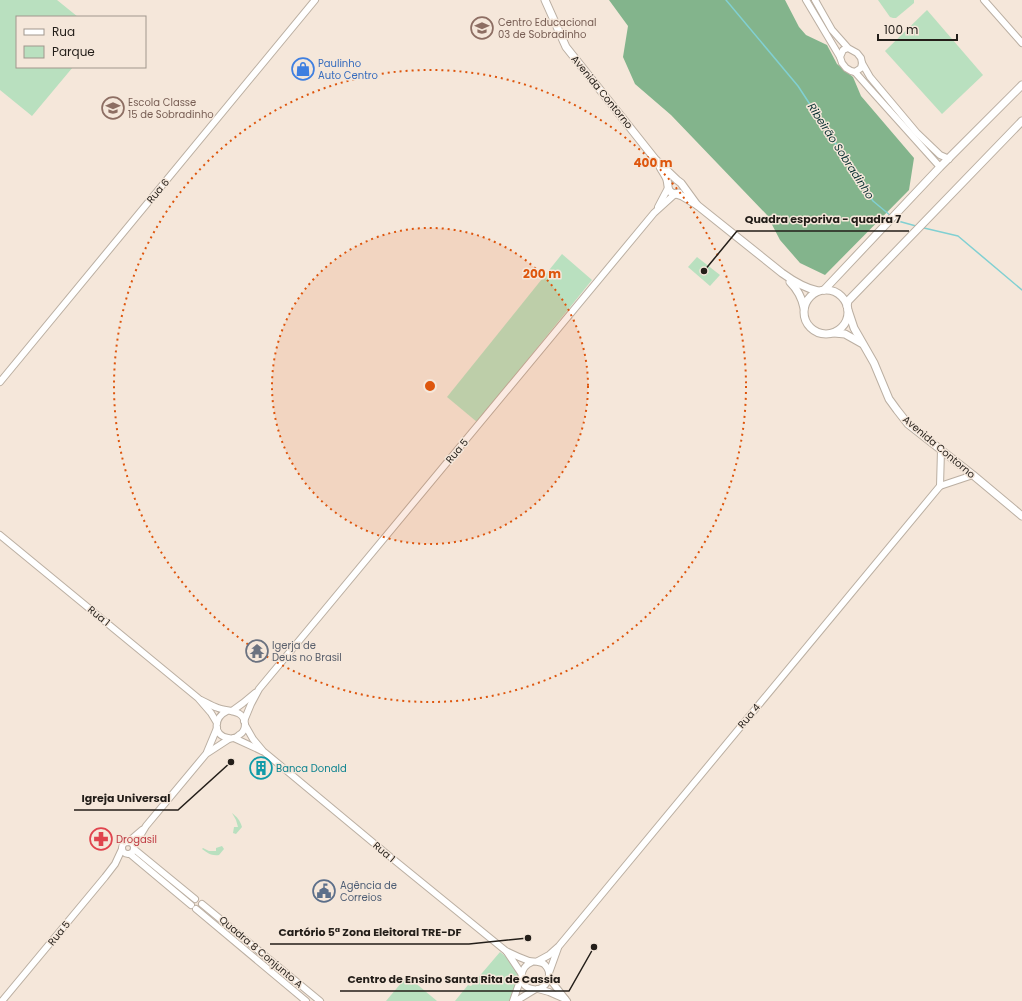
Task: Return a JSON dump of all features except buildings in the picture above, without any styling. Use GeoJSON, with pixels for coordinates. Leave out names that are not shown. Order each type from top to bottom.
{"type":"FeatureCollection","features":[{"type":"Feature","properties":{"kind":"main road","name":"Avenida Contorno"},"geometry":{"type":"LineString","coordinates":[[545,0],[566,47],[655,158],[680,183],[697,205]]}},
{"type":"Feature","properties":{"kind":"main road"},"geometry":{"type":"LineString","coordinates":[[821,291],[949,158],[1022,85]]}},
{"type":"Feature","properties":{"kind":"main road"},"geometry":{"type":"LineString","coordinates":[[848,308],[841,295],[830,290],[821,291],[811,295],[804,308],[804,316],[806,323],[811,329],[817,332],[825,334],[839,330],[844,325],[847,318],[848,308],[848,302],[1022,121]]}},
{"type":"Feature","properties":{"kind":"main road","name":"Avenida Contorno"},"geometry":{"type":"LineString","coordinates":[[655,158],[667,180],[668,187]]}},
{"type":"Feature","properties":{"kind":"main road"},"geometry":{"type":"LineString","coordinates":[[674,180],[680,183],[682,190],[680,192],[675,194],[670,192],[668,187],[670,182],[674,180]]}},
{"type":"Feature","properties":{"kind":"main road","name":"Avenida Contorno"},"geometry":{"type":"LineString","coordinates":[[675,194],[682,196],[697,205],[782,273],[803,287],[821,291]]}},
{"type":"Feature","properties":{"kind":"main road","name":"Avenida Contorno"},"geometry":{"type":"LineString","coordinates":[[782,273],[798,291],[804,308]]}},
{"type":"Feature","properties":{"kind":"main road","name":"Avenida Contorno"},"geometry":{"type":"LineString","coordinates":[[848,308],[854,328],[874,362],[889,398],[908,424],[1022,516]]}},
{"type":"Feature","properties":{"kind":"main road","name":"Avenida Contorno"},"geometry":{"type":"LineString","coordinates":[[832,333],[846,334],[863,344]]}},
{"type":"Feature","properties":{"kind":"street","name":"Rua 6"},"geometry":{"type":"LineString","coordinates":[[0,382],[315,0]]}},
{"type":"Feature","properties":{"kind":"street"},"geometry":{"type":"LineString","coordinates":[[806,0],[840,57],[842,63],[846,68],[855,72],[940,168]]}},
{"type":"Feature","properties":{"kind":"street"},"geometry":{"type":"LineString","coordinates":[[815,0],[832,30],[848,48],[857,54],[870,77],[917,133],[940,155],[949,158]]}},
{"type":"Feature","properties":{"kind":"street"},"geometry":{"type":"LineString","coordinates":[[984,0],[1021,39]]}},
{"type":"Feature","properties":{"kind":"street"},"geometry":{"type":"LineString","coordinates":[[840,57],[843,50],[848,48]]}},
{"type":"Feature","properties":{"kind":"street"},"geometry":{"type":"LineString","coordinates":[[855,72],[861,68],[862,63]]}},
{"type":"Feature","properties":{"kind":"street","name":"Rua 5"},"geometry":{"type":"LineString","coordinates":[[654,213],[668,187]]}},
{"type":"Feature","properties":{"kind":"street","name":"Rua 5"},"geometry":{"type":"LineString","coordinates":[[259,689],[654,213],[675,194]]}},
{"type":"Feature","properties":{"kind":"street"},"geometry":{"type":"LineString","coordinates":[[940,450],[940,486],[973,475]]}},
{"type":"Feature","properties":{"kind":"street","name":"Rua 4"},"geometry":{"type":"LineString","coordinates":[[559,946],[940,486]]}},
{"type":"Feature","properties":{"kind":"street","name":"Rua 1"},"geometry":{"type":"LineString","coordinates":[[0,535],[198,698]]}},
{"type":"Feature","properties":{"kind":"street"},"geometry":{"type":"LineString","coordinates":[[115,864],[122,846],[146,826],[206,754],[220,715],[243,703],[259,689]]}},
{"type":"Feature","properties":{"kind":"street"},"geometry":{"type":"LineString","coordinates":[[206,754],[241,734],[244,730],[244,723],[251,704],[259,689]]}},
{"type":"Feature","properties":{"kind":"street"},"geometry":{"type":"LineString","coordinates":[[198,698],[213,706],[237,712],[253,739],[263,751]]}},
{"type":"Feature","properties":{"kind":"street"},"geometry":{"type":"LineString","coordinates":[[198,698],[211,713],[217,725],[218,732],[221,735],[263,751]]}},
{"type":"Feature","properties":{"kind":"street","name":"Rua 1"},"geometry":{"type":"LineString","coordinates":[[263,751],[506,951]]}},
{"type":"Feature","properties":{"kind":"street"},"geometry":{"type":"LineString","coordinates":[[115,864],[133,852],[146,826]]}},
{"type":"Feature","properties":{"kind":"street"},"geometry":{"type":"LineString","coordinates":[[128,842],[132,843],[134,848],[195,899],[198,898],[202,904],[198,909],[194,907],[192,900],[195,899]]}},
{"type":"Feature","properties":{"kind":"street"},"geometry":{"type":"LineString","coordinates":[[122,849],[124,853],[128,854]]}},
{"type":"Feature","properties":{"kind":"street","name":"Quadra 8 Conjunto A"},"geometry":{"type":"LineString","coordinates":[[128,854],[162,880],[306,1001]]}},
{"type":"Feature","properties":{"kind":"street","name":"Rua 5"},"geometry":{"type":"LineString","coordinates":[[2,1001],[115,864]]}},
{"type":"Feature","properties":{"kind":"street","name":"Quadra 8 Conjunto A"},"geometry":{"type":"LineString","coordinates":[[202,904],[320,1001]]}},
{"type":"Feature","properties":{"kind":"street"},"geometry":{"type":"LineString","coordinates":[[514,1001],[525,966],[549,955],[559,946]]}},
{"type":"Feature","properties":{"kind":"street"},"geometry":{"type":"LineString","coordinates":[[514,1001],[536,989],[543,987],[546,984],[559,946]]}},
{"type":"Feature","properties":{"kind":"street"},"geometry":{"type":"LineString","coordinates":[[506,951],[545,965],[552,982],[567,1000]]}},
{"type":"Feature","properties":{"kind":"street"},"geometry":{"type":"LineString","coordinates":[[506,951],[526,986],[549,992],[567,1000]]}},
{"type":"Feature","properties":{"kind":"street"},"geometry":{"type":"LineString","coordinates":[[306,1001],[308,996],[312,994]]}},
{"type":"Feature","properties":{"kind":"green space"},"geometry":{"type":"Polygon","coordinates":[[[0,0],[57,0],[77,16],[16,16],[16,68],[72,68],[32,116],[0,90],[0,0]]]}},
{"type":"Feature","properties":{"kind":"green space"},"geometry":{"type":"Polygon","coordinates":[[[609,0],[785,0],[799,27],[806,35],[827,45],[837,64],[853,77],[861,96],[914,158],[909,190],[825,275],[800,263],[780,240],[767,215],[671,115],[635,84],[623,57],[628,26],[609,0]]]}},
{"type":"Feature","properties":{"kind":"green space"},"geometry":{"type":"Polygon","coordinates":[[[878,0],[914,0],[914,3],[896,18],[893,18],[890,17],[878,0]]]}},
{"type":"Feature","properties":{"kind":"green space"},"geometry":{"type":"Polygon","coordinates":[[[927,10],[983,75],[942,114],[885,51],[927,10]]]}},
{"type":"Feature","properties":{"kind":"green space"},"geometry":{"type":"Polygon","coordinates":[[[562,254],[592,280],[477,422],[447,397],[562,254]]]}},
{"type":"Feature","properties":{"kind":"green space"},"geometry":{"type":"Polygon","coordinates":[[[697,257],[720,275],[710,286],[688,267],[697,257]]]}},
{"type":"Feature","properties":{"kind":"green space"},"geometry":{"type":"Polygon","coordinates":[[[232,813],[238,819],[242,827],[236,834],[233,833],[234,827],[238,827],[232,813]]]}},
{"type":"Feature","properties":{"kind":"green space"},"geometry":{"type":"Polygon","coordinates":[[[222,846],[224,849],[219,855],[212,855],[202,849],[216,851],[216,848],[222,846]]]}},
{"type":"Feature","properties":{"kind":"green space"},"geometry":{"type":"Polygon","coordinates":[[[500,952],[507,957],[518,971],[518,985],[513,1001],[455,1001],[468,985],[471,986],[500,952]]]}},
{"type":"Feature","properties":{"kind":"green space"},"geometry":{"type":"Polygon","coordinates":[[[407,976],[437,1001],[386,1001],[407,976]]]}},
{"type":"Feature","properties":{"kind":"waterway","name":"Ribeirão Sobradinho"},"geometry":{"type":"LineString","coordinates":[[726,0],[798,86],[873,201],[891,216]]}},
{"type":"Feature","properties":{"kind":"waterway","name":"Ribeirão Sobradinho"},"geometry":{"type":"LineString","coordinates":[[895,219],[916,226]]}},
{"type":"Feature","properties":{"kind":"waterway","name":"Ribeirão Sobradinho"},"geometry":{"type":"LineString","coordinates":[[924,228],[958,236],[1022,290]]}},
{"type":"Feature","properties":{"kind":"place","name":"Centro Educacional 03 de Sobradinho"},"geometry":{"type":"Point","coordinates":[482,28]}},
{"type":"Feature","properties":{"kind":"place","name":"Paulinho Auto Centro"},"geometry":{"type":"Point","coordinates":[303,69]}},
{"type":"Feature","properties":{"kind":"place","name":"Escola Classe 15 de Sobradinho"},"geometry":{"type":"Point","coordinates":[113,108]}},
{"type":"Feature","properties":{"kind":"place","name":"Quadra esporiva - quadra 7"},"geometry":{"type":"Point","coordinates":[704,271]}},
{"type":"Feature","properties":{"kind":"place","name":"Igerja de Deus no Brasil"},"geometry":{"type":"Point","coordinates":[257,651]}},
{"type":"Feature","properties":{"kind":"place","name":"Igreja Universal"},"geometry":{"type":"Point","coordinates":[231,762]}},
{"type":"Feature","properties":{"kind":"place","name":"Banca Donald"},"geometry":{"type":"Point","coordinates":[261,768]}},
{"type":"Feature","properties":{"kind":"place","name":"Drogasil"},"geometry":{"type":"Point","coordinates":[101,839]}},
{"type":"Feature","properties":{"kind":"place","name":"Agência de Correios"},"geometry":{"type":"Point","coordinates":[324,891]}},
{"type":"Feature","properties":{"kind":"place","name":"Cartório 5ª Zona Eleitoral TRE-DF"},"geometry":{"type":"Point","coordinates":[528,938]}},
{"type":"Feature","properties":{"kind":"place","name":"Centro de Ensino Santa Rita de Cassia"},"geometry":{"type":"Point","coordinates":[594,947]}}]}
